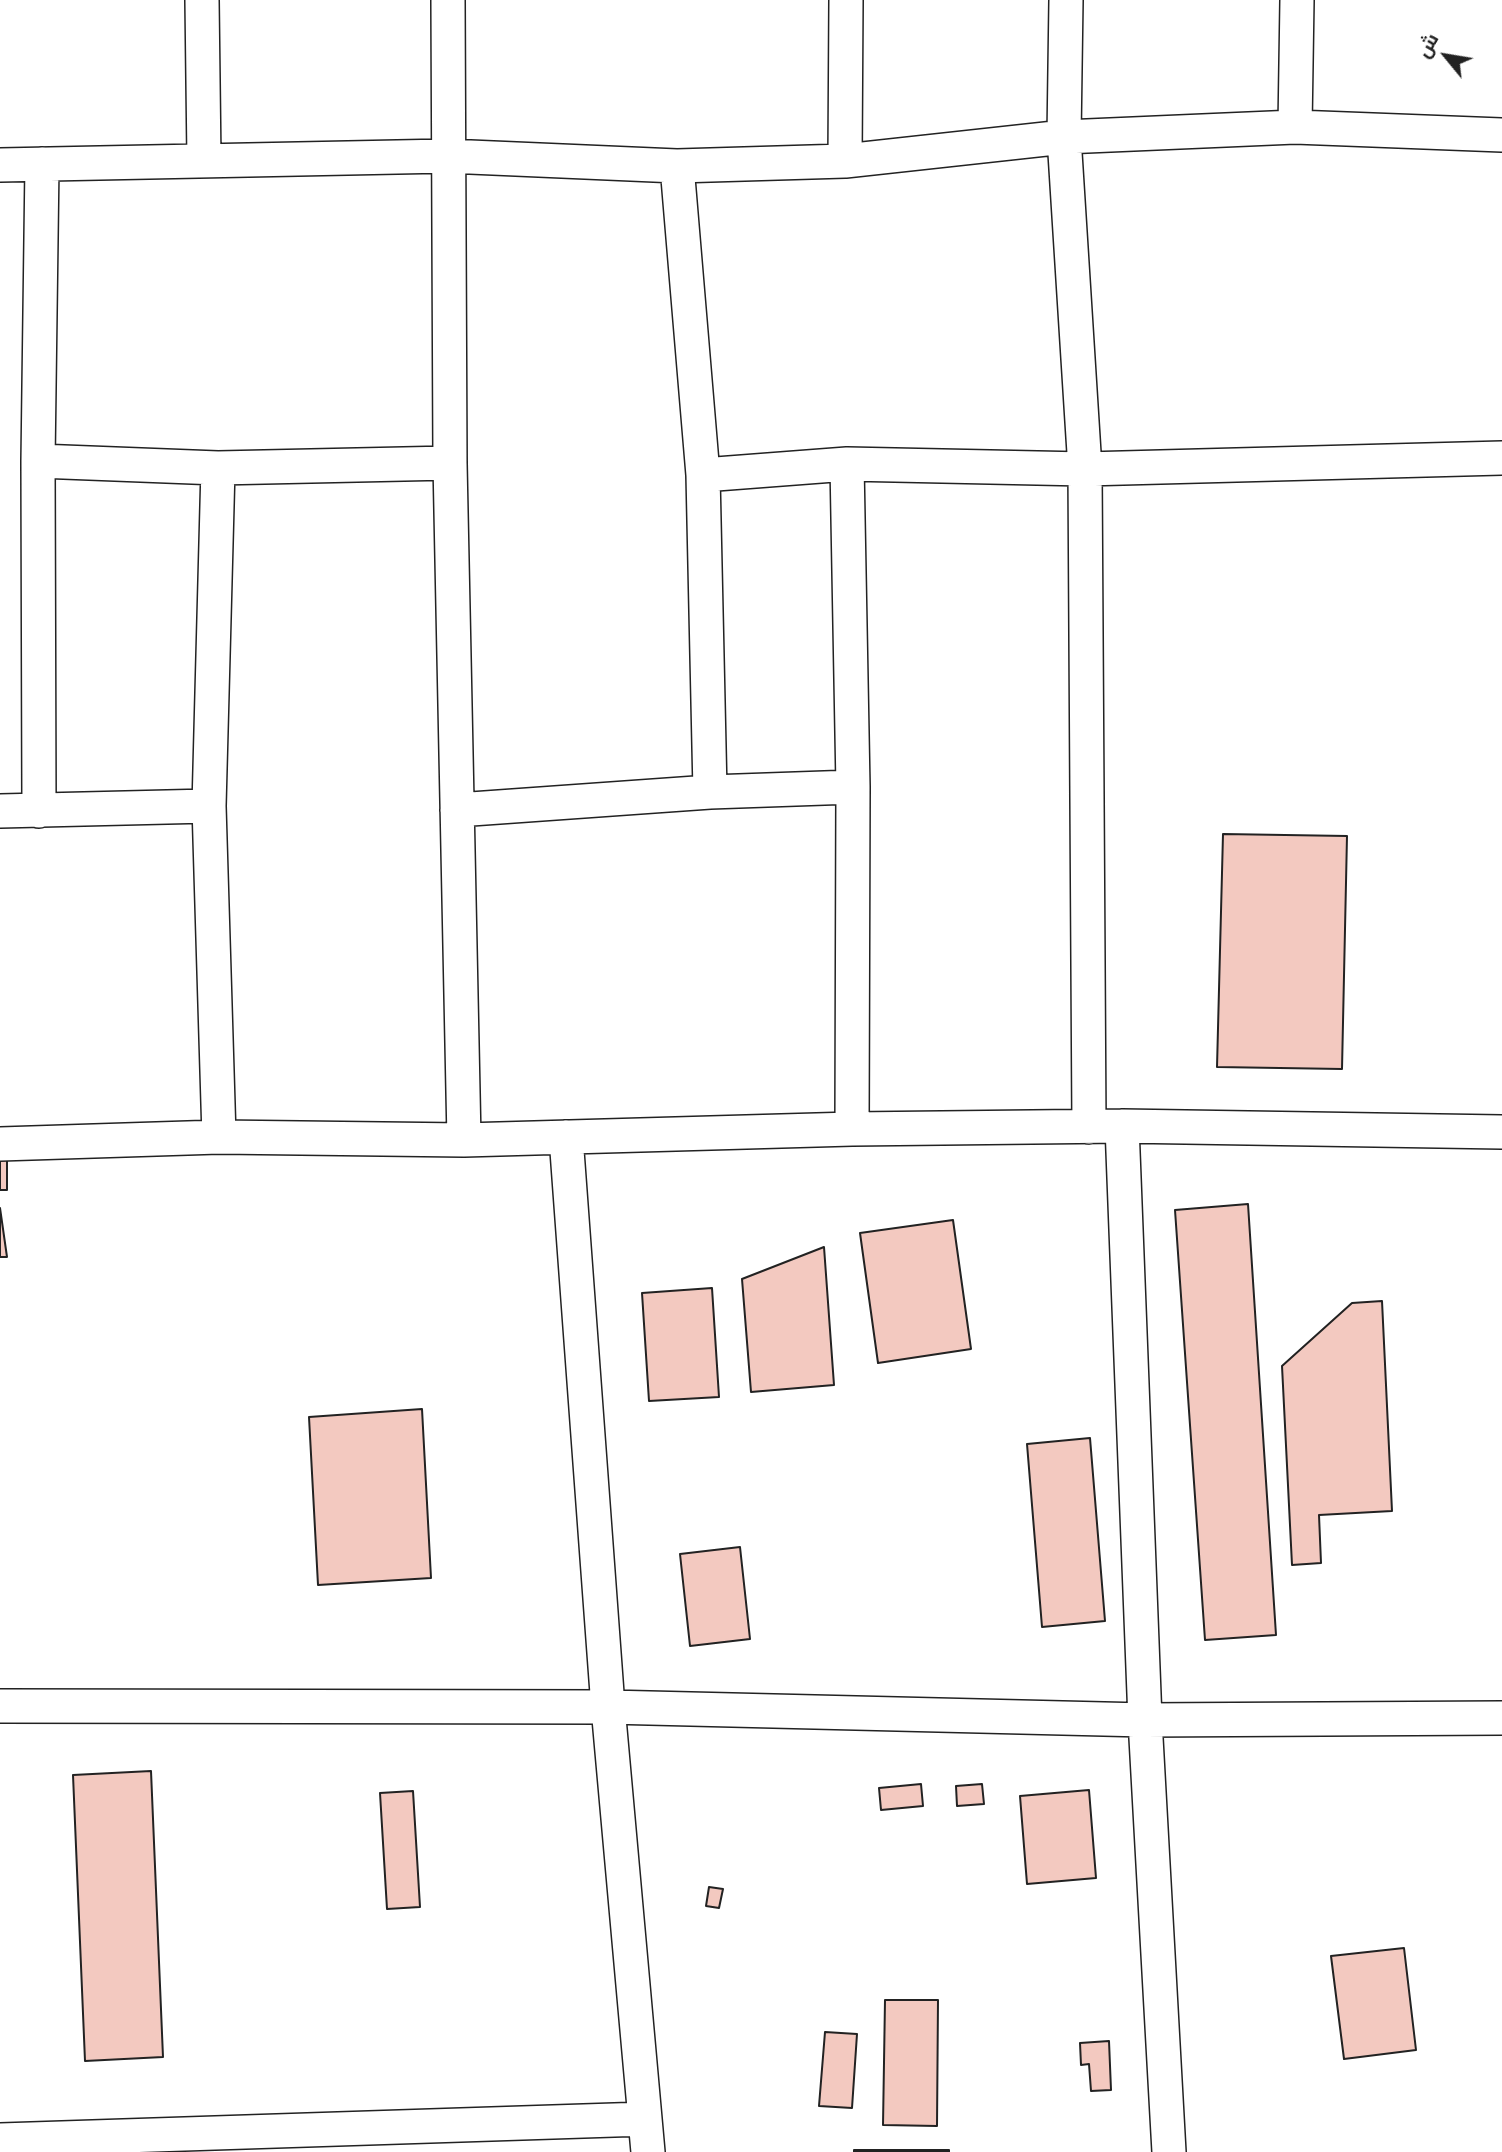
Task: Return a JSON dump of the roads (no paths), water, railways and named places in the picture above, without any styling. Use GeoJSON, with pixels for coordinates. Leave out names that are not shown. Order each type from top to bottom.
{"type":"FeatureCollection","features":[{"type":"Feature","properties":{"kind":"street"},"geometry":{"type":"LineString","coordinates":[[202,0],[204,161]]}},
{"type":"Feature","properties":{"kind":"street"},"geometry":{"type":"LineString","coordinates":[[448,0],[450,463],[464,1140]]}},
{"type":"Feature","properties":{"kind":"street"},"geometry":{"type":"LineString","coordinates":[[845,162],[846,0]]}},
{"type":"Feature","properties":{"kind":"street"},"geometry":{"type":"LineString","coordinates":[[1066,0],[1063,137],[1085,469],[1089,1128]]}},
{"type":"Feature","properties":{"kind":"street"},"geometry":{"type":"LineString","coordinates":[[1295,127],[1297,0]]}},
{"type":"Feature","properties":{"kind":"street"},"geometry":{"type":"LineString","coordinates":[[0,165],[447,156],[677,166],[845,162],[1063,137],[1295,127],[1502,135]]}},
{"type":"Feature","properties":{"kind":"street"},"geometry":{"type":"LineString","coordinates":[[39,811],[38,461],[42,164]]}},
{"type":"Feature","properties":{"kind":"street"},"geometry":{"type":"LineString","coordinates":[[677,166],[704,475],[710,792]]}},
{"type":"Feature","properties":{"kind":"street"},"geometry":{"type":"LineString","coordinates":[[704,475],[847,464],[1085,469],[1502,458]]}},
{"type":"Feature","properties":{"kind":"street"},"geometry":{"type":"LineString","coordinates":[[38,461],[218,468],[450,463]]}},
{"type":"Feature","properties":{"kind":"street"},"geometry":{"type":"LineString","coordinates":[[847,464],[853,787],[852,1129]]}},
{"type":"Feature","properties":{"kind":"street"},"geometry":{"type":"LineString","coordinates":[[218,468],[209,806],[219,1137]]}},
{"type":"Feature","properties":{"kind":"street"},"geometry":{"type":"LineString","coordinates":[[457,810],[710,792],[853,787]]}},
{"type":"Feature","properties":{"kind":"street"},"geometry":{"type":"LineString","coordinates":[[0,811],[209,806]]}},
{"type":"Feature","properties":{"kind":"street"},"geometry":{"type":"LineString","coordinates":[[1122,1126],[1145,1720],[1169,2152]]}},
{"type":"Feature","properties":{"kind":"street"},"geometry":{"type":"LineString","coordinates":[[0,1144],[219,1137],[464,1140],[852,1129],[1122,1126],[1502,1132]]}},
{"type":"Feature","properties":{"kind":"street"},"geometry":{"type":"LineString","coordinates":[[566,1137],[608,1707],[648,2152]]}},
{"type":"Feature","properties":{"kind":"street"},"geometry":{"type":"LineString","coordinates":[[0,1706],[608,1707],[1145,1720],[1502,1718]]}},
{"type":"Feature","properties":{"kind":"street"},"geometry":{"type":"LineString","coordinates":[[0,2140],[645,2119]]}}]}
